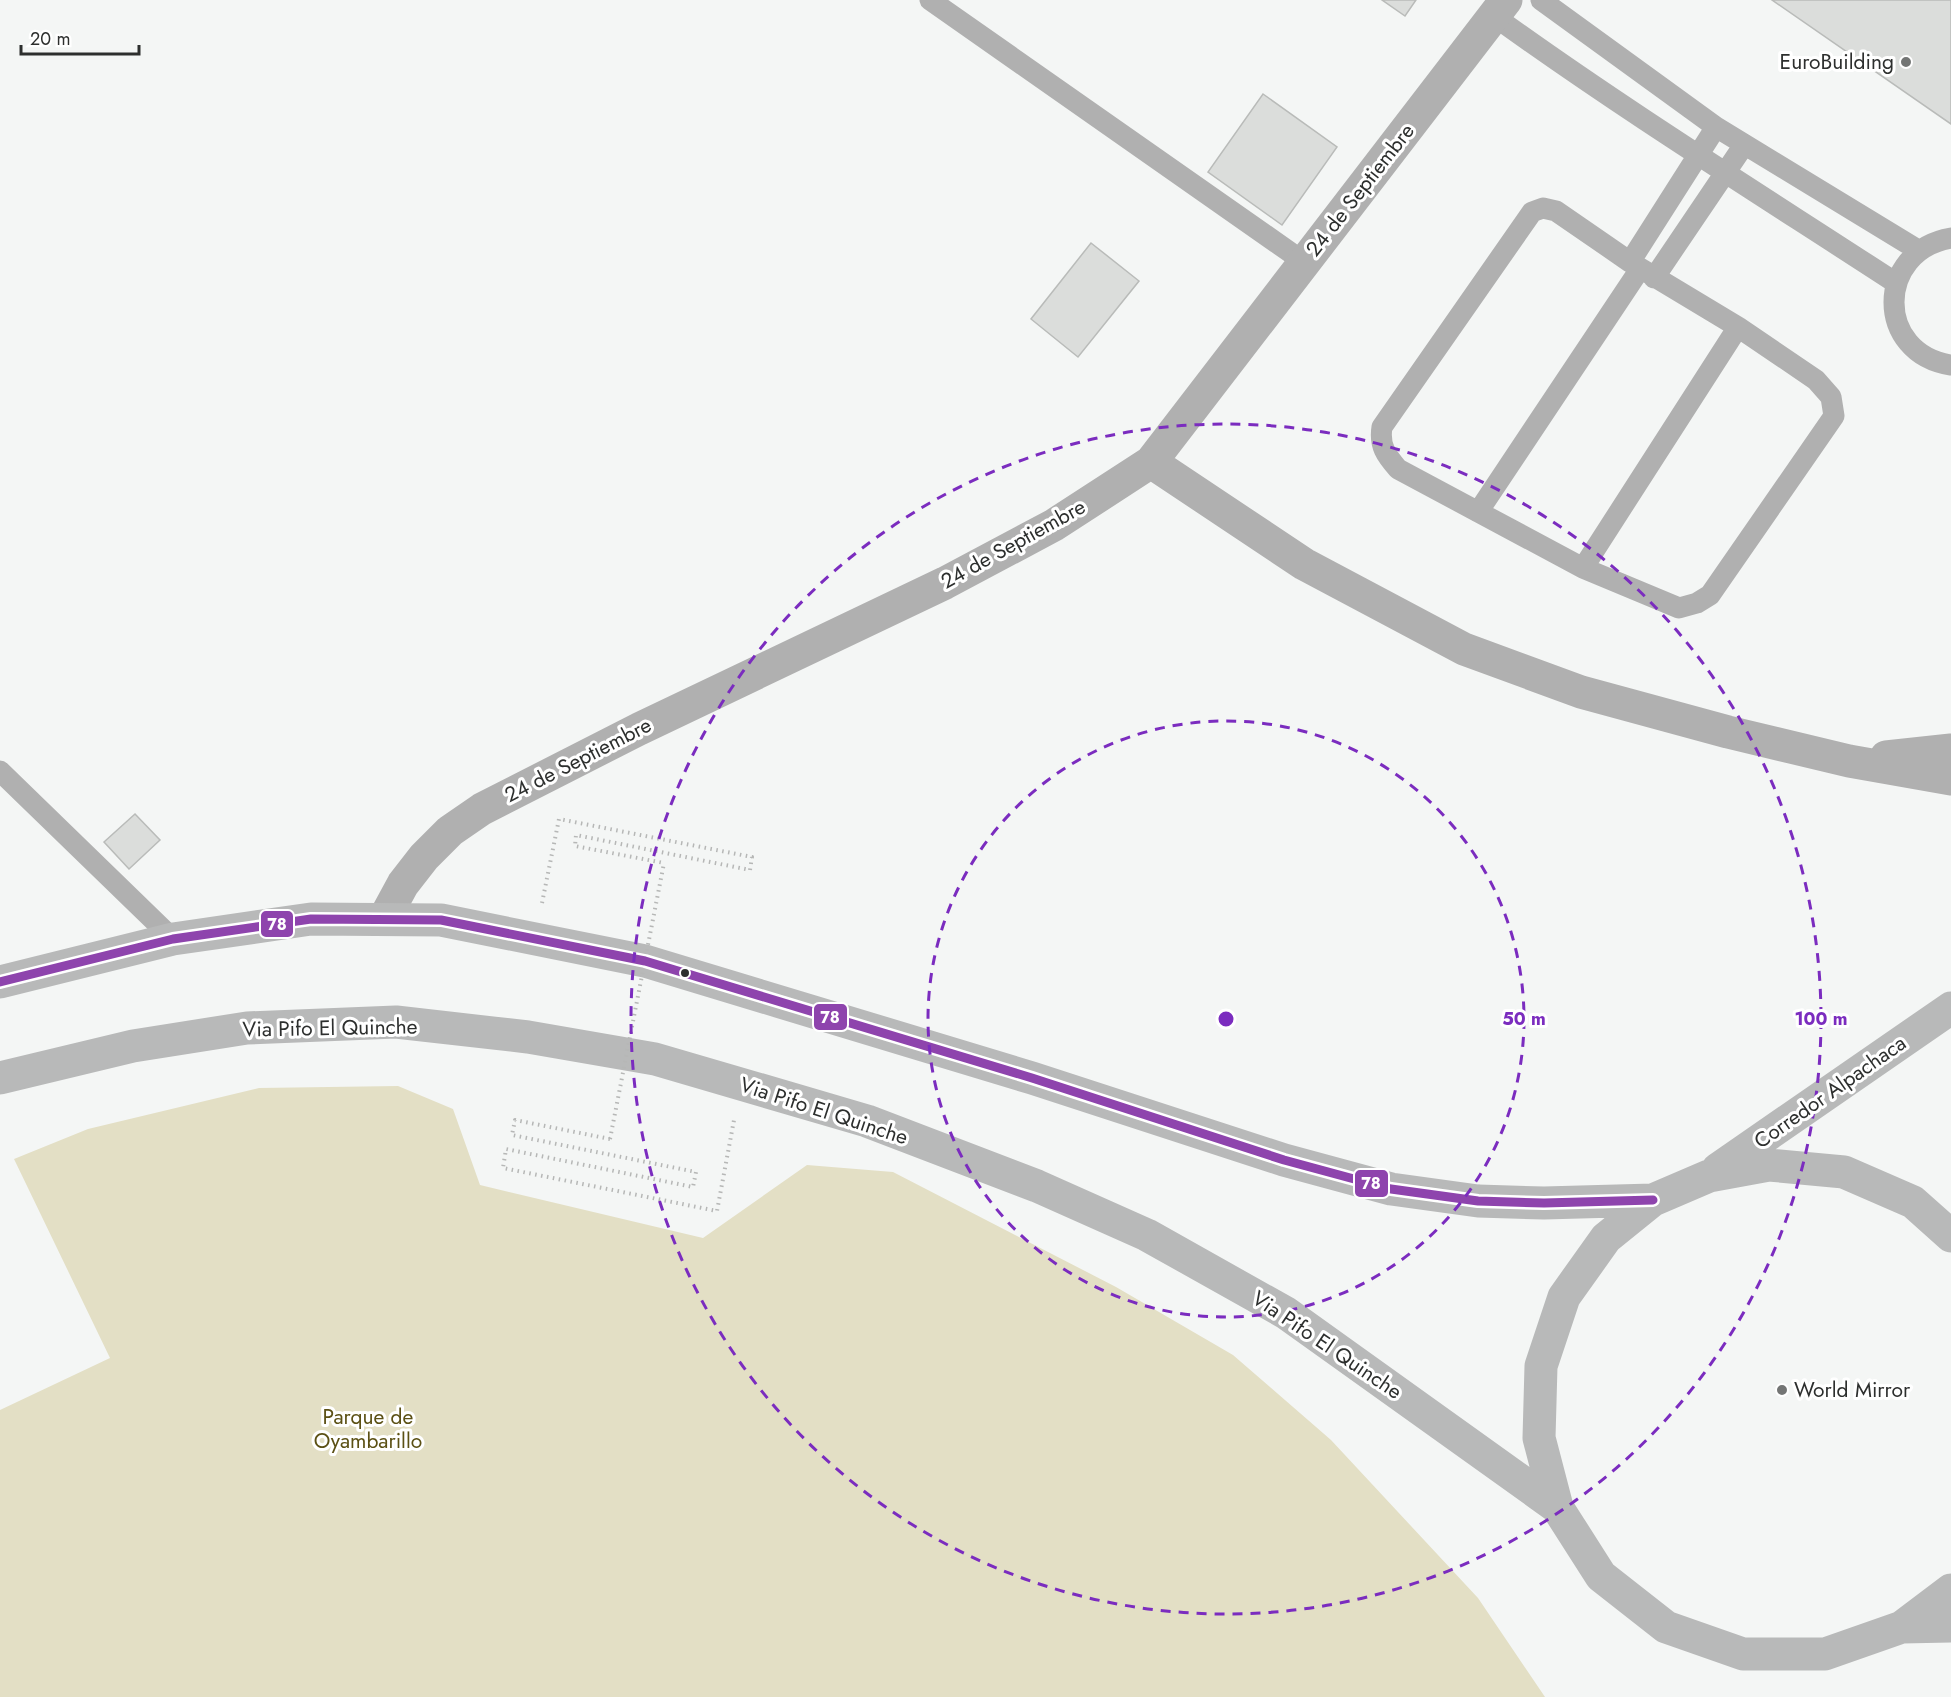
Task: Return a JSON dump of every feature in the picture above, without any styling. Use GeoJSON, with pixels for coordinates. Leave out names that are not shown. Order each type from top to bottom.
{"type":"FeatureCollection","features":[{"type":"Feature","properties":{"kind":"highway"},"geometry":{"type":"LineString","coordinates":[[0,982],[173,939],[311,919],[441,920],[645,961],[1032,1078],[1284,1160],[1391,1189],[1478,1201],[1544,1203],[1653,1200]]}},
{"type":"Feature","properties":{"kind":"highway","name":"Corredor Alpachaca"},"geometry":{"type":"LineString","coordinates":[[1709,1176],[1951,1008]]}},
{"type":"Feature","properties":{"kind":"highway","name":"Via Pifo El Quinche"},"geometry":{"type":"LineString","coordinates":[[0,1078],[133,1046],[247,1028],[396,1022],[528,1037],[655,1059],[867,1121],[1037,1186],[1147,1235],[1286,1313],[1557,1507]]}},
{"type":"Feature","properties":{"kind":"highway"},"geometry":{"type":"LineString","coordinates":[[1951,1236],[1913,1202],[1844,1172],[1769,1165],[1709,1176],[1653,1200],[1606,1238],[1564,1297],[1541,1366],[1539,1438],[1557,1507],[1601,1576],[1666,1627],[1743,1654],[1826,1654],[1902,1627],[1951,1590]]}},
{"type":"Feature","properties":{"kind":"highway"},"geometry":{"type":"LineString","coordinates":[[1902,1627],[1951,1626]]}},
{"type":"Feature","properties":{"kind":"street","name":"24 de Septiembre"},"geometry":{"type":"LineString","coordinates":[[384,919],[403,884],[424,857],[450,831],[482,809],[639,729],[945,583],[1054,525],[1151,462],[1500,8]]}},
{"type":"Feature","properties":{"kind":"street"},"geometry":{"type":"LineString","coordinates":[[1151,462],[1304,564],[1464,649],[1581,692],[1728,732],[1849,761],[1951,779]]}},
{"type":"Feature","properties":{"kind":"street"},"geometry":{"type":"LineString","coordinates":[[1849,761],[1951,750]]}},
{"type":"Feature","properties":{"kind":"lane"},"geometry":{"type":"LineString","coordinates":[[930,0],[1304,262]]}},
{"type":"Feature","properties":{"kind":"lane"},"geometry":{"type":"LineString","coordinates":[[1541,0],[1716,127],[1918,250]]}},
{"type":"Feature","properties":{"kind":"lane"},"geometry":{"type":"LineString","coordinates":[[1500,8],[1699,155],[1896,283]]}},
{"type":"Feature","properties":{"kind":"lane"},"geometry":{"type":"LineString","coordinates":[[1641,270],[1699,155],[1716,127]]}},
{"type":"Feature","properties":{"kind":"lane"},"geometry":{"type":"LineString","coordinates":[[1478,512],[1641,270],[1726,172],[1744,145]]}},
{"type":"Feature","properties":{"kind":"lane"},"geometry":{"type":"LineString","coordinates":[[1544,208],[1556,210],[1641,270],[1738,327],[1816,380],[1831,398],[1834,416],[1710,595],[1697,603],[1679,608],[1583,568],[1398,469],[1382,447],[1380,440],[1382,427],[1532,212],[1544,208]]}},
{"type":"Feature","properties":{"kind":"lane"},"geometry":{"type":"LineString","coordinates":[[1951,238],[1936,241],[1918,250],[1904,265],[1896,283],[1893,303],[1897,322],[1906,340],[1920,354],[1938,363],[1951,365]]}},
{"type":"Feature","properties":{"kind":"lane"},"geometry":{"type":"LineString","coordinates":[[1583,568],[1738,327]]}},
{"type":"Feature","properties":{"kind":"lane"},"geometry":{"type":"LineString","coordinates":[[0,771],[173,939]]}},
{"type":"Feature","properties":{"kind":"path"},"geometry":{"type":"LineString","coordinates":[[535,939],[558,819],[752,857],[750,870],[576,835],[575,846],[664,863],[610,1139],[515,1120],[512,1135],[696,1172],[693,1187],[506,1149],[503,1168],[717,1211],[741,1084]]}},
{"type":"Feature","properties":{"kind":"green space","name":"Parque de Oyambarillo"},"geometry":{"type":"Polygon","coordinates":[[[398,1086],[453,1109],[480,1185],[703,1238],[807,1165],[893,1172],[1116,1287],[1233,1355],[1331,1440],[1478,1598],[1545,1697],[0,1697],[0,1410],[110,1358],[14,1159],[88,1129],[259,1088],[398,1086]]]}},
{"type":"Feature","properties":{"kind":"building"},"geometry":{"type":"Polygon","coordinates":[[[1382,0],[1416,0],[1405,16],[1382,0]]]}},
{"type":"Feature","properties":{"kind":"building","name":"EuroBuilding"},"geometry":{"type":"Polygon","coordinates":[[[1772,0],[1951,0],[1951,124],[1772,0]]]}},
{"type":"Feature","properties":{"kind":"building"},"geometry":{"type":"Polygon","coordinates":[[[1263,94],[1337,147],[1282,225],[1208,172],[1263,94]]]}},
{"type":"Feature","properties":{"kind":"building"},"geometry":{"type":"Polygon","coordinates":[[[1091,243],[1139,281],[1078,357],[1031,319],[1091,243]]]}},
{"type":"Feature","properties":{"kind":"building"},"geometry":{"type":"Polygon","coordinates":[[[135,814],[160,840],[129,869],[104,842],[135,814]]]}},
{"type":"Feature","properties":{"kind":"transit line","name":"78"},"geometry":{"type":"LineString","coordinates":[[0,982],[173,939],[311,919],[441,920],[645,961],[1032,1078],[1284,1160],[1391,1189],[1478,1201],[1544,1203],[1653,1200]]}},
{"type":"Feature","properties":{"kind":"place","name":"EuroBuilding"},"geometry":{"type":"Point","coordinates":[1906,62]}},
{"type":"Feature","properties":{"kind":"place","name":"World Mirror"},"geometry":{"type":"Point","coordinates":[1782,1390]}}]}
